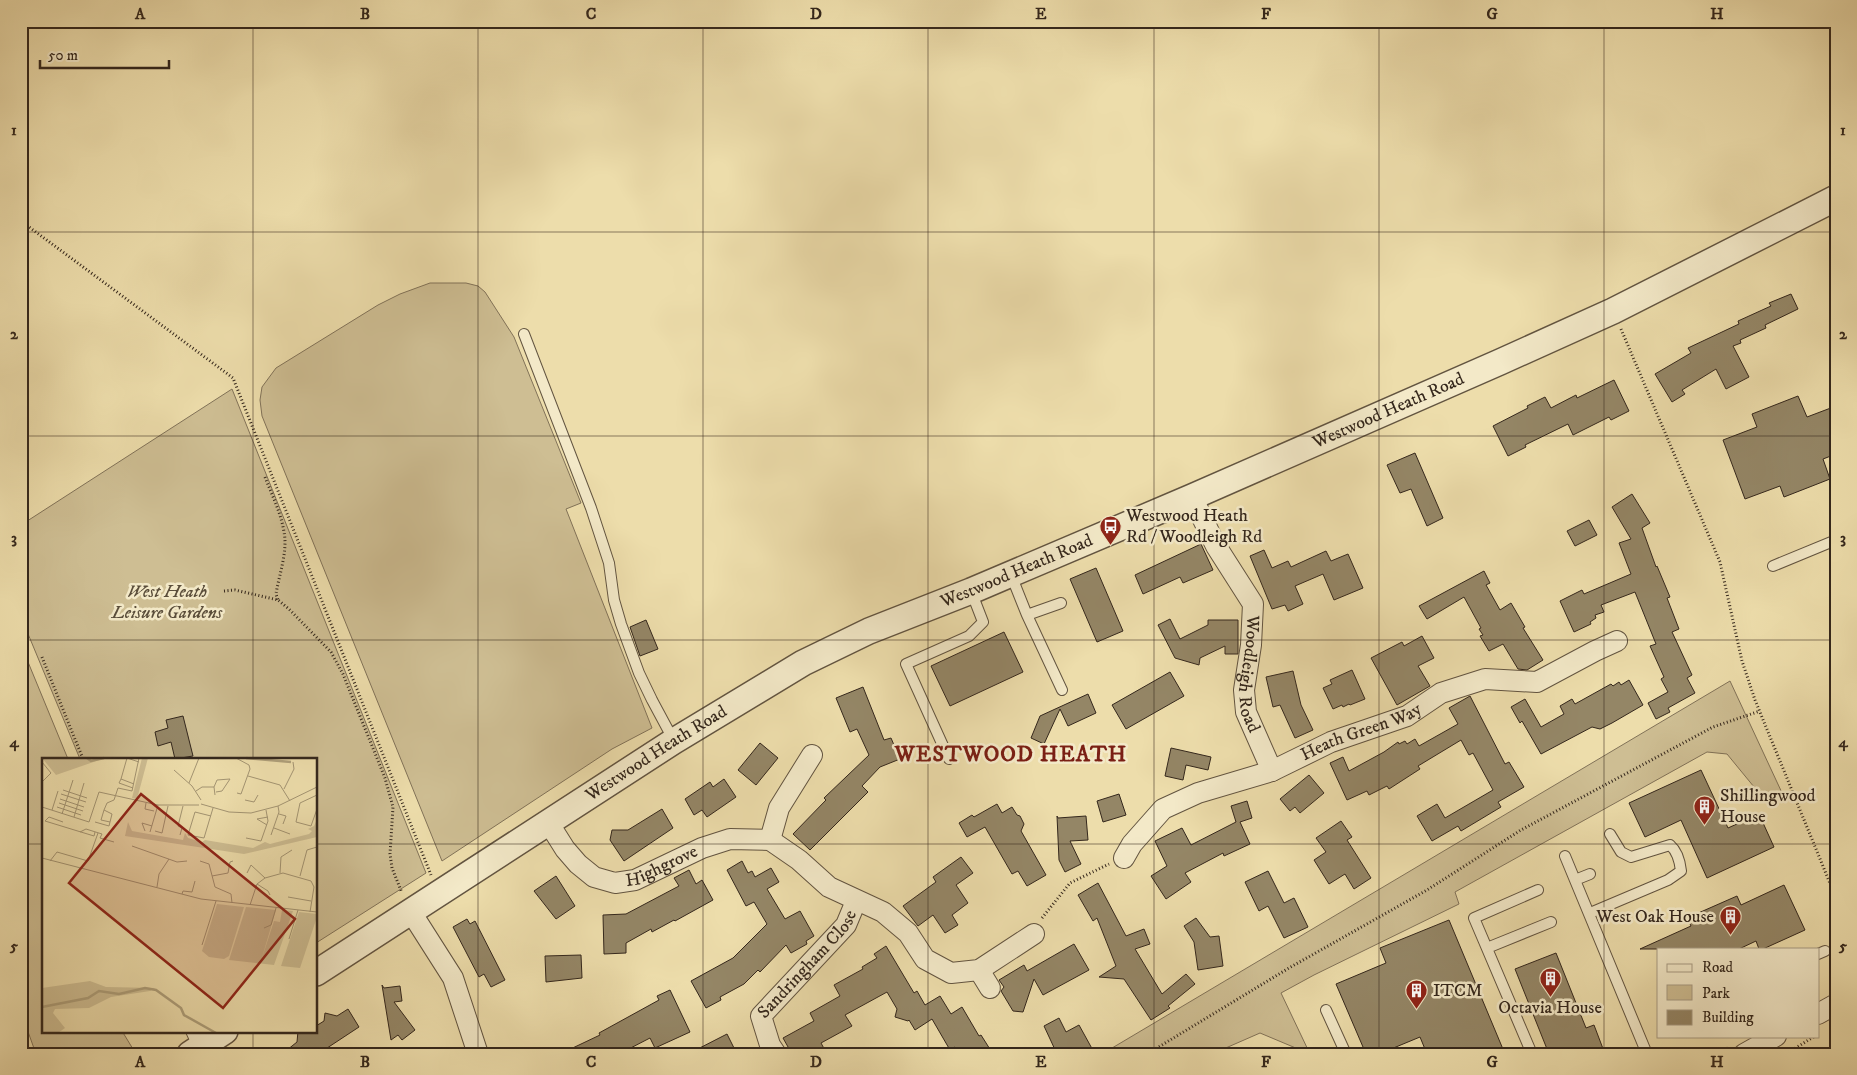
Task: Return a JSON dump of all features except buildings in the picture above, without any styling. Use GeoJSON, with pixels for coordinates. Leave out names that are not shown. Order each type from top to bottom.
{"type":"FeatureCollection","features":[{"type":"Feature","properties":{"kind":"street","name":"Westwood Heath Road"},"geometry":{"type":"LineString","coordinates":[[318,971],[407,904],[440,894],[674,741],[803,663],[869,631],[971,591],[1192,497],[1613,311],[1836,198]]}},
{"type":"Feature","properties":{"kind":"street","name":"Woodleigh Road"},"geometry":{"type":"LineString","coordinates":[[1192,497],[1216,546],[1253,604],[1251,645],[1244,690],[1245,705],[1246,712],[1272,771]]}},
{"type":"Feature","properties":{"kind":"street","name":"Heath Green Way"},"geometry":{"type":"LineString","coordinates":[[1124,858],[1132,844],[1163,809],[1198,793],[1272,771],[1332,742],[1407,716],[1441,693],[1485,679],[1537,682],[1594,651],[1617,641]]}},
{"type":"Feature","properties":{"kind":"street"},"geometry":{"type":"LineString","coordinates":[[812,755],[779,808],[770,840],[799,860],[829,887],[883,912],[908,933],[925,958],[951,973],[979,970],[1034,934]]}},
{"type":"Feature","properties":{"kind":"street","name":"Highgrove"},"geometry":{"type":"LineString","coordinates":[[548,822],[565,849],[578,864],[594,877],[615,883],[635,880],[702,848],[730,839],[770,840]]}},
{"type":"Feature","properties":{"kind":"street","name":"Sandringham Close"},"geometry":{"type":"LineString","coordinates":[[776,1054],[770,1045],[761,1016],[846,925],[856,901]]}},
{"type":"Feature","properties":{"kind":"street"},"geometry":{"type":"LineString","coordinates":[[407,904],[453,978],[478,1054]]}},
{"type":"Feature","properties":{"kind":"street"},"geometry":{"type":"LineString","coordinates":[[979,970],[990,988]]}},
{"type":"Feature","properties":{"kind":"street"},"geometry":{"type":"LineString","coordinates":[[1820,1013],[1836,1004]]}},
{"type":"Feature","properties":{"kind":"street"},"geometry":{"type":"LineString","coordinates":[[193,1044],[223,1032]]}},
{"type":"Feature","properties":{"kind":"street"},"geometry":{"type":"LineString","coordinates":[[1744,1054],[1769,1038]]}},
{"type":"Feature","properties":{"kind":"lane"},"geometry":{"type":"LineString","coordinates":[[524,334],[591,508],[609,563],[614,600],[621,624],[643,682],[674,741]]}},
{"type":"Feature","properties":{"kind":"lane"},"geometry":{"type":"LineString","coordinates":[[1773,566],[1836,540]]}},
{"type":"Feature","properties":{"kind":"lane"},"geometry":{"type":"LineString","coordinates":[[1010,574],[1062,690]]}},
{"type":"Feature","properties":{"kind":"lane"},"geometry":{"type":"LineString","coordinates":[[949,759],[906,664],[969,636],[983,622],[971,591]]}},
{"type":"Feature","properties":{"kind":"lane"},"geometry":{"type":"LineString","coordinates":[[1027,615],[1061,603]]}},
{"type":"Feature","properties":{"kind":"lane"},"geometry":{"type":"LineString","coordinates":[[1590,913],[1668,880],[1681,871],[1674,848],[1670,845],[1631,857],[1621,852],[1610,834]]}},
{"type":"Feature","properties":{"kind":"lane"},"geometry":{"type":"LineString","coordinates":[[1565,856],[1647,1054]]}},
{"type":"Feature","properties":{"kind":"lane"},"geometry":{"type":"LineString","coordinates":[[1575,880],[1590,874]]}},
{"type":"Feature","properties":{"kind":"lane"},"geometry":{"type":"LineString","coordinates":[[1532,1054],[1474,918],[1538,890]]}},
{"type":"Feature","properties":{"kind":"lane"},"geometry":{"type":"LineString","coordinates":[[1487,948],[1552,922]]}},
{"type":"Feature","properties":{"kind":"lane"},"geometry":{"type":"LineString","coordinates":[[1326,1010],[1346,1054]]}},
{"type":"Feature","properties":{"kind":"path"},"geometry":{"type":"LineString","coordinates":[[21,221],[233,378],[440,894]]}},
{"type":"Feature","properties":{"kind":"path"},"geometry":{"type":"LineString","coordinates":[[1613,311],[1720,562],[1742,661],[1836,898]]}},
{"type":"Feature","properties":{"kind":"path"},"geometry":{"type":"LineString","coordinates":[[264,477],[279,513],[285,534],[276,594],[278,600]]}},
{"type":"Feature","properties":{"kind":"path"},"geometry":{"type":"LineString","coordinates":[[224,591],[235,590],[278,600],[331,652],[343,674],[385,778],[393,807],[390,854],[392,868],[407,904]]}},
{"type":"Feature","properties":{"kind":"path"},"geometry":{"type":"LineString","coordinates":[[42,657],[83,758]]}},
{"type":"Feature","properties":{"kind":"path"},"geometry":{"type":"LineString","coordinates":[[1147,1054],[1289,968],[1427,890],[1521,830],[1713,727],[1760,710]]}},
{"type":"Feature","properties":{"kind":"path"},"geometry":{"type":"LineString","coordinates":[[1034,934],[1038,922],[1070,883],[1124,858]]}},
{"type":"Feature","properties":{"kind":"path"},"geometry":{"type":"LineString","coordinates":[[1786,1054],[1812,1038]]}},
{"type":"Feature","properties":{"kind":"green space"},"geometry":{"type":"Polygon","coordinates":[[[430,283],[466,283],[478,286],[485,292],[514,337],[581,503],[566,509],[652,728],[612,749],[442,861],[262,416],[260,400],[262,387],[276,368],[378,305],[400,294],[430,283]]]}},
{"type":"Feature","properties":{"kind":"green space","name":"West Heath Leisure Gardens"},"geometry":{"type":"Polygon","coordinates":[[[232,389],[426,873],[318,942],[318,758],[80,758],[21,617],[21,525],[232,389]]]}},
{"type":"Feature","properties":{"kind":"green space"},"geometry":{"type":"Polygon","coordinates":[[[21,645],[68,758],[42,758],[42,1032],[123,1032],[136,1054],[36,1054],[21,1012],[21,645]]]}},
{"type":"Feature","properties":{"kind":"green space"},"geometry":{"type":"Polygon","coordinates":[[[1730,681],[1783,795],[1768,804],[1727,754],[1707,752],[1455,892],[1459,904],[1281,993],[1310,1054],[1260,1033],[1212,1054],[1102,1054],[1730,681]]]}},
{"type":"Feature","properties":{"kind":"place","name":"Westwood Heath Rd / Woodleigh Rd"},"geometry":{"type":"Point","coordinates":[1110,545]}},
{"type":"Feature","properties":{"kind":"place","name":"Shillingwood House"},"geometry":{"type":"Point","coordinates":[1704,825]}},
{"type":"Feature","properties":{"kind":"place","name":"West Oak House"},"geometry":{"type":"Point","coordinates":[1730,936]}},
{"type":"Feature","properties":{"kind":"place","name":"Octavia House"},"geometry":{"type":"Point","coordinates":[1550,997]}},
{"type":"Feature","properties":{"kind":"place","name":"ITCM"},"geometry":{"type":"Point","coordinates":[1417,1010]}},
{"type":"Feature","properties":{"kind":"district","name":"WESTWOOD HEATH"},"geometry":{"type":"Point","coordinates":[1011,754]}}]}
